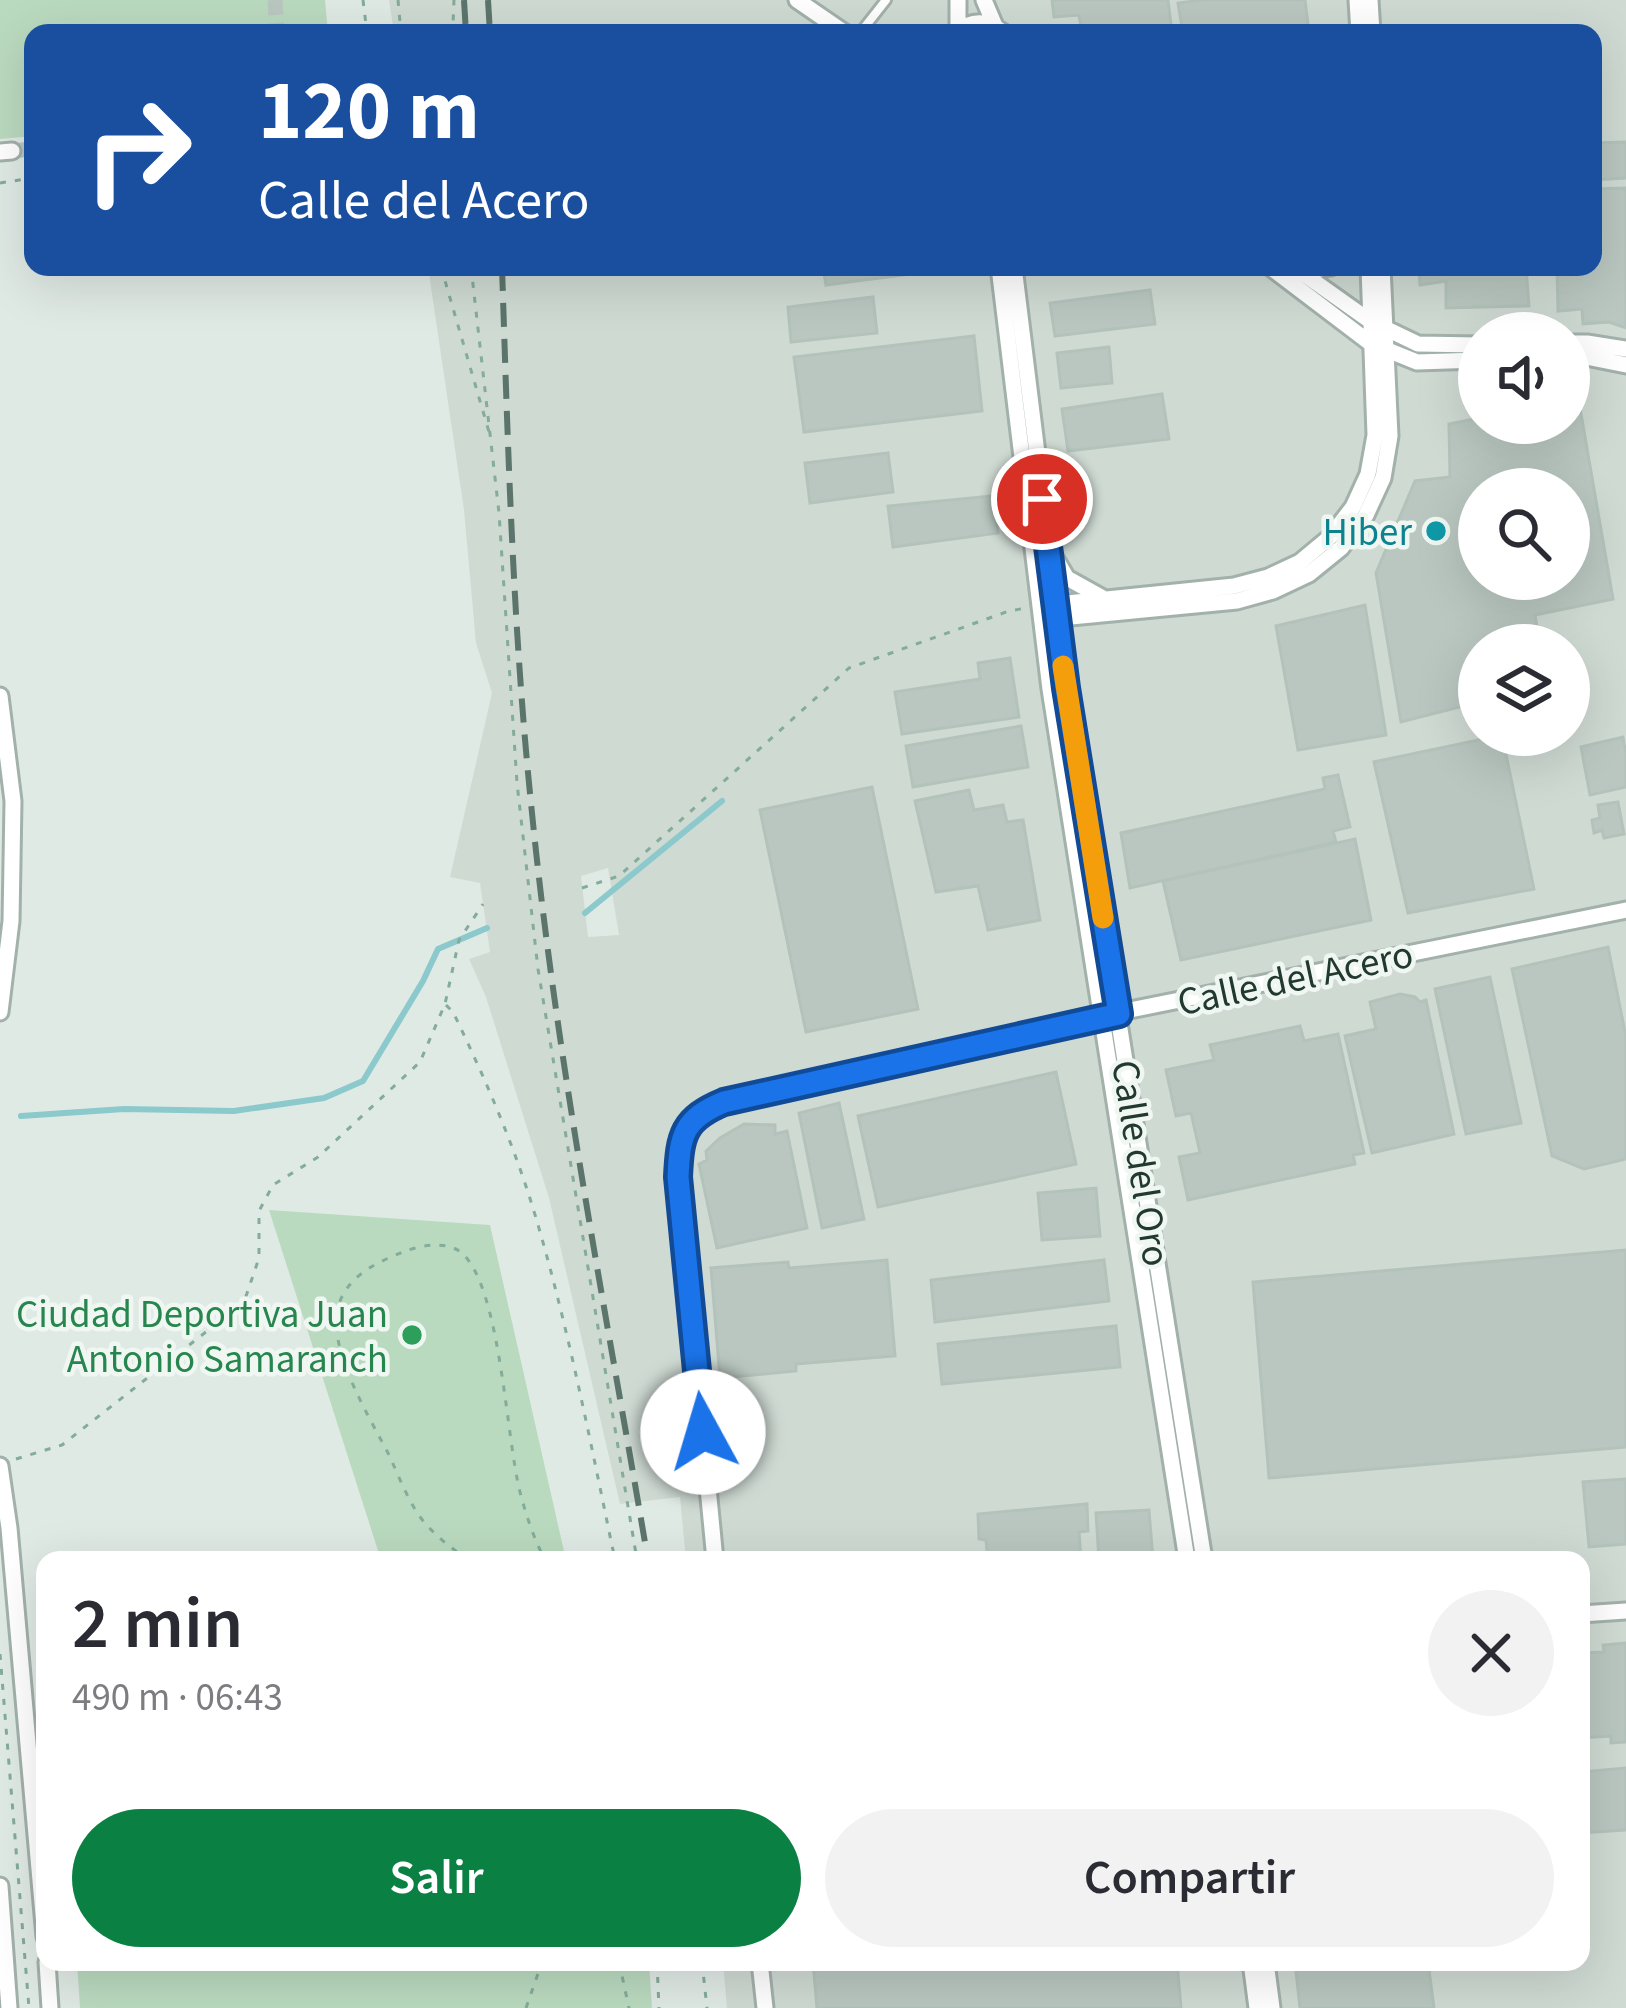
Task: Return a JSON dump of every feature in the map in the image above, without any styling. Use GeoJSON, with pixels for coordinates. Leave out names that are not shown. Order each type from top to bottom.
{"type":"FeatureCollection","features":[{"type":"Feature","properties":{"kind":"street"},"geometry":{"type":"LineString","coordinates":[[797,0],[832,24]]}},
{"type":"Feature","properties":{"kind":"street","name":"Calle del Oro"},"geometry":{"type":"LineString","coordinates":[[1000,276],[1100,1016],[1186,1551]]}},
{"type":"Feature","properties":{"kind":"street","name":"Calle del Oro"},"geometry":{"type":"LineString","coordinates":[[1015,276],[1048,545],[1048,612],[1119,1014],[1203,1551]]}},
{"type":"Feature","properties":{"kind":"street"},"geometry":{"type":"LineString","coordinates":[[1282,276],[1378,347],[1418,362],[1458,361]]}},
{"type":"Feature","properties":{"kind":"street"},"geometry":{"type":"LineString","coordinates":[[1307,276],[1377,324],[1418,344],[1458,345]]}},
{"type":"Feature","properties":{"kind":"street"},"geometry":{"type":"LineString","coordinates":[[1048,612],[1105,599],[1268,578],[1300,562],[1330,537],[1353,507],[1369,474],[1378,347],[1370,276]]}},
{"type":"Feature","properties":{"kind":"street"},"geometry":{"type":"LineString","coordinates":[[1377,324],[1381,276]]}},
{"type":"Feature","properties":{"kind":"street"},"geometry":{"type":"LineString","coordinates":[[1590,343],[1626,349]]}},
{"type":"Feature","properties":{"kind":"street"},"geometry":{"type":"LineString","coordinates":[[1048,612],[1237,601],[1273,592],[1309,574],[1341,548],[1366,515],[1383,478],[1390,436],[1378,347]]}},
{"type":"Feature","properties":{"kind":"street"},"geometry":{"type":"LineString","coordinates":[[1590,358],[1626,364]]}},
{"type":"Feature","properties":{"kind":"street"},"geometry":{"type":"LineString","coordinates":[[1048,545],[1067,578],[1105,599]]}},
{"type":"Feature","properties":{"kind":"street"},"geometry":{"type":"LineString","coordinates":[[0,696],[13,801],[11,921],[0,1012]]}},
{"type":"Feature","properties":{"kind":"street","name":"Calle del Acero"},"geometry":{"type":"LineString","coordinates":[[714,1551],[678,1177],[680,1147],[689,1122],[704,1110],[1100,1016],[1626,910]]}},
{"type":"Feature","properties":{"kind":"street"},"geometry":{"type":"LineString","coordinates":[[0,1465],[36,1826]]}},
{"type":"Feature","properties":{"kind":"street"},"geometry":{"type":"LineString","coordinates":[[1590,1613],[1626,1611]]}},
{"type":"Feature","properties":{"kind":"street"},"geometry":{"type":"LineString","coordinates":[[0,1886],[9,2008]]}},
{"type":"Feature","properties":{"kind":"street"},"geometry":{"type":"LineString","coordinates":[[48,1971],[50,2008]]}},
{"type":"Feature","properties":{"kind":"street"},"geometry":{"type":"LineString","coordinates":[[761,1971],[765,2008]]}},
{"type":"Feature","properties":{"kind":"street"},"geometry":{"type":"LineString","coordinates":[[1252,1971],[1256,2008]]}},
{"type":"Feature","properties":{"kind":"street"},"geometry":{"type":"LineString","coordinates":[[1267,1971],[1272,2008]]}},
{"type":"Feature","properties":{"kind":"lane"},"geometry":{"type":"LineString","coordinates":[[867,24],[886,0]]}},
{"type":"Feature","properties":{"kind":"path"},"geometry":{"type":"LineString","coordinates":[[444,276],[491,442]]}},
{"type":"Feature","properties":{"kind":"path"},"geometry":{"type":"LineString","coordinates":[[472,276],[499,513],[517,782],[538,969],[635,1551]]}},
{"type":"Feature","properties":{"kind":"path"},"geometry":{"type":"LineString","coordinates":[[582,888],[619,876],[849,668],[1010,611],[1048,612]]}},
{"type":"Feature","properties":{"kind":"path"},"geometry":{"type":"LineString","coordinates":[[0,1465],[62,1445],[244,1302],[259,1258],[260,1211],[273,1185],[318,1157],[420,1062],[445,1004],[459,940],[483,904]]}},
{"type":"Feature","properties":{"kind":"path"},"geometry":{"type":"LineString","coordinates":[[445,1004],[485,1079],[534,1212],[566,1324],[613,1551]]}},
{"type":"Feature","properties":{"kind":"path"},"geometry":{"type":"LineString","coordinates":[[456,1551],[418,1514],[348,1372],[336,1331],[339,1301],[360,1273],[407,1250],[441,1244],[461,1252],[477,1275],[490,1313],[519,1489],[540,1551]]}},
{"type":"Feature","properties":{"kind":"path"},"geometry":{"type":"LineString","coordinates":[[0,1654],[29,2008]]}},
{"type":"Feature","properties":{"kind":"path"},"geometry":{"type":"LineString","coordinates":[[526,2008],[539,1971]]}},
{"type":"Feature","properties":{"kind":"path"},"geometry":{"type":"LineString","coordinates":[[621,1971],[629,2008]]}},
{"type":"Feature","properties":{"kind":"path"},"geometry":{"type":"LineString","coordinates":[[657,1971],[658,2008]]}},
{"type":"Feature","properties":{"kind":"path"},"geometry":{"type":"LineString","coordinates":[[703,1971],[707,2008]]}},
{"type":"Feature","properties":{"kind":"shaded area"},"geometry":{"type":"Polygon","coordinates":[[[389,0],[1626,0],[1626,2008],[727,2008],[724,1971],[1590,1971],[1590,1551],[685,1551],[680,1497],[620,1504],[549,1198],[486,997],[469,959],[490,952],[480,883],[450,877],[492,693],[476,643],[464,510],[429,276],[1602,276],[1602,24],[393,24],[389,0]],[[608,868],[581,876],[588,937],[619,935],[608,868]]]}},
{"type":"Feature","properties":{"kind":"green space"},"geometry":{"type":"Polygon","coordinates":[[[0,0],[325,0],[327,24],[24,24],[24,137],[0,139],[0,0]]]}},
{"type":"Feature","properties":{"kind":"green space","name":"Ciudad Deportiva Juan Antonio Samaranch"},"geometry":{"type":"Polygon","coordinates":[[[269,1210],[490,1225],[564,1551],[378,1551],[269,1210]]]}},
{"type":"Feature","properties":{"kind":"green space"},"geometry":{"type":"Polygon","coordinates":[[[78,1971],[650,1971],[652,2008],[80,2008],[78,1971]]]}},
{"type":"Feature","properties":{"kind":"building"},"geometry":{"type":"Polygon","coordinates":[[[1052,0],[1168,0],[1171,24],[1080,24],[1079,15],[1054,17],[1052,0]]]}},
{"type":"Feature","properties":{"kind":"building"},"geometry":{"type":"Polygon","coordinates":[[[1305,0],[1308,24],[1182,24],[1178,3],[1305,0]]]}},
{"type":"Feature","properties":{"kind":"building"},"geometry":{"type":"Polygon","coordinates":[[[1626,142],[1626,178],[1602,179],[1602,143],[1626,142]]]}},
{"type":"Feature","properties":{"kind":"building"},"geometry":{"type":"Polygon","coordinates":[[[1626,188],[1626,328],[1609,322],[1590,323],[1590,312],[1582,309],[1558,311],[1557,276],[1602,276],[1602,189],[1626,188]]]}},
{"type":"Feature","properties":{"kind":"building"},"geometry":{"type":"Polygon","coordinates":[[[824,276],[895,276],[826,285],[824,276]]]}},
{"type":"Feature","properties":{"kind":"building"},"geometry":{"type":"Polygon","coordinates":[[[1420,276],[1527,276],[1529,306],[1446,308],[1446,281],[1420,285],[1420,276]]]}},
{"type":"Feature","properties":{"kind":"building"},"geometry":{"type":"Polygon","coordinates":[[[1150,290],[1155,324],[1055,336],[1050,303],[1150,290]]]}},
{"type":"Feature","properties":{"kind":"building"},"geometry":{"type":"Polygon","coordinates":[[[873,297],[877,333],[791,342],[788,307],[873,297]]]}},
{"type":"Feature","properties":{"kind":"building"},"geometry":{"type":"Polygon","coordinates":[[[974,336],[982,411],[804,432],[794,357],[974,336]]]}},
{"type":"Feature","properties":{"kind":"building"},"geometry":{"type":"Polygon","coordinates":[[[1109,347],[1112,383],[1061,388],[1057,353],[1109,347]]]}},
{"type":"Feature","properties":{"kind":"building"},"geometry":{"type":"Polygon","coordinates":[[[1162,394],[1169,439],[1068,451],[1062,409],[1162,394]]]}},
{"type":"Feature","properties":{"kind":"building","name":"Hiber"},"geometry":{"type":"Polygon","coordinates":[[[1458,422],[1458,444],[1586,444],[1613,599],[1535,615],[1536,624],[1458,624],[1458,707],[1401,722],[1376,573],[1415,481],[1450,477],[1449,424],[1458,422]]]}},
{"type":"Feature","properties":{"kind":"building"},"geometry":{"type":"Polygon","coordinates":[[[888,453],[893,492],[810,503],[805,463],[888,453]]]}},
{"type":"Feature","properties":{"kind":"building"},"geometry":{"type":"Polygon","coordinates":[[[993,496],[998,533],[893,547],[888,506],[993,496]]]}},
{"type":"Feature","properties":{"kind":"building"},"geometry":{"type":"Polygon","coordinates":[[[1365,605],[1386,735],[1298,750],[1276,626],[1365,605]]]}},
{"type":"Feature","properties":{"kind":"building"},"geometry":{"type":"Polygon","coordinates":[[[1010,658],[1019,717],[902,734],[895,692],[980,679],[978,663],[1010,658]]]}},
{"type":"Feature","properties":{"kind":"building"},"geometry":{"type":"Polygon","coordinates":[[[1021,726],[1028,767],[913,787],[906,746],[1021,726]]]}},
{"type":"Feature","properties":{"kind":"building"},"geometry":{"type":"Polygon","coordinates":[[[1623,737],[1626,787],[1590,795],[1583,756],[1590,756],[1590,745],[1623,737]]]}},
{"type":"Feature","properties":{"kind":"building"},"geometry":{"type":"Polygon","coordinates":[[[1458,744],[1458,756],[1506,756],[1534,889],[1408,913],[1374,762],[1458,744]]]}},
{"type":"Feature","properties":{"kind":"building"},"geometry":{"type":"Polygon","coordinates":[[[1338,775],[1350,827],[1333,831],[1336,842],[1130,888],[1121,833],[1325,789],[1323,778],[1338,775]]]}},
{"type":"Feature","properties":{"kind":"building"},"geometry":{"type":"Polygon","coordinates":[[[872,787],[918,1009],[806,1032],[760,810],[872,787]]]}},
{"type":"Feature","properties":{"kind":"building"},"geometry":{"type":"Polygon","coordinates":[[[969,790],[974,810],[1003,805],[1007,822],[1023,820],[1040,920],[988,930],[978,886],[936,892],[915,801],[969,790]]]}},
{"type":"Feature","properties":{"kind":"building"},"geometry":{"type":"Polygon","coordinates":[[[1618,802],[1624,834],[1604,838],[1602,830],[1594,833],[1592,820],[1600,818],[1598,805],[1618,802]]]}},
{"type":"Feature","properties":{"kind":"building"},"geometry":{"type":"Polygon","coordinates":[[[1355,839],[1371,920],[1181,960],[1163,881],[1355,839]]]}},
{"type":"Feature","properties":{"kind":"building"},"geometry":{"type":"Polygon","coordinates":[[[1608,947],[1626,1037],[1626,1159],[1584,1169],[1552,1156],[1512,969],[1608,947]]]}},
{"type":"Feature","properties":{"kind":"building"},"geometry":{"type":"Polygon","coordinates":[[[1490,977],[1521,1123],[1466,1134],[1435,989],[1490,977]]]}},
{"type":"Feature","properties":{"kind":"building"},"geometry":{"type":"Polygon","coordinates":[[[1400,994],[1426,1000],[1454,1134],[1372,1153],[1345,1036],[1376,1029],[1370,1002],[1400,994]]]}},
{"type":"Feature","properties":{"kind":"building"},"geometry":{"type":"Polygon","coordinates":[[[1300,1026],[1304,1041],[1338,1034],[1364,1153],[1353,1155],[1355,1164],[1188,1200],[1179,1157],[1200,1153],[1191,1113],[1176,1116],[1166,1070],[1214,1060],[1210,1045],[1300,1026]]]}},
{"type":"Feature","properties":{"kind":"building"},"geometry":{"type":"Polygon","coordinates":[[[1056,1072],[1076,1164],[878,1207],[858,1116],[1056,1072]]]}},
{"type":"Feature","properties":{"kind":"building"},"geometry":{"type":"Polygon","coordinates":[[[839,1103],[864,1219],[822,1228],[799,1113],[839,1103]]]}},
{"type":"Feature","properties":{"kind":"building"},"geometry":{"type":"Polygon","coordinates":[[[744,1124],[775,1125],[775,1134],[787,1131],[807,1228],[717,1248],[699,1164],[707,1160],[706,1151],[720,1138],[744,1124]]]}},
{"type":"Feature","properties":{"kind":"building"},"geometry":{"type":"Polygon","coordinates":[[[1096,1188],[1100,1236],[1042,1240],[1038,1193],[1096,1188]]]}},
{"type":"Feature","properties":{"kind":"building"},"geometry":{"type":"Polygon","coordinates":[[[1626,1250],[1626,1447],[1269,1478],[1253,1282],[1626,1250]]]}},
{"type":"Feature","properties":{"kind":"building"},"geometry":{"type":"Polygon","coordinates":[[[887,1260],[895,1356],[796,1364],[796,1371],[720,1378],[711,1268],[887,1260]]]}},
{"type":"Feature","properties":{"kind":"building"},"geometry":{"type":"Polygon","coordinates":[[[1104,1260],[1109,1301],[935,1322],[931,1280],[1104,1260]]]}},
{"type":"Feature","properties":{"kind":"building"},"geometry":{"type":"Polygon","coordinates":[[[1116,1326],[1120,1367],[942,1384],[938,1344],[1116,1326]]]}},
{"type":"Feature","properties":{"kind":"building"},"geometry":{"type":"Polygon","coordinates":[[[1626,1479],[1626,1544],[1589,1547],[1583,1482],[1626,1479]]]}},
{"type":"Feature","properties":{"kind":"building"},"geometry":{"type":"Polygon","coordinates":[[[1087,1504],[1088,1531],[1079,1532],[1080,1551],[987,1551],[986,1540],[979,1539],[978,1514],[1087,1504]]]}},
{"type":"Feature","properties":{"kind":"building"},"geometry":{"type":"Polygon","coordinates":[[[1149,1510],[1152,1551],[1098,1551],[1096,1513],[1149,1510]]]}},
{"type":"Feature","properties":{"kind":"building"},"geometry":{"type":"Polygon","coordinates":[[[1626,1643],[1626,1742],[1611,1743],[1611,1736],[1590,1737],[1590,1653],[1604,1652],[1603,1645],[1626,1643]]]}},
{"type":"Feature","properties":{"kind":"building"},"geometry":{"type":"Polygon","coordinates":[[[1626,1768],[1626,1830],[1590,1832],[1590,1771],[1626,1768]]]}},
{"type":"Feature","properties":{"kind":"building"},"geometry":{"type":"Polygon","coordinates":[[[814,1971],[1178,1971],[1181,2008],[817,2008],[814,1971]]]}},
{"type":"Feature","properties":{"kind":"building"},"geometry":{"type":"Polygon","coordinates":[[[1296,1971],[1429,1971],[1434,2008],[1300,2008],[1296,1971]]]}},
{"type":"Feature","properties":{"kind":"waterway"},"geometry":{"type":"LineString","coordinates":[[585,913],[722,801]]}},
{"type":"Feature","properties":{"kind":"waterway"},"geometry":{"type":"LineString","coordinates":[[21,1116],[124,1109],[234,1111],[324,1098],[363,1081],[438,949],[487,928]]}},
{"type":"Feature","properties":{"kind":"tunnel"},"geometry":{"type":"LineString","coordinates":[[275,0],[276,24]]}},
{"type":"Feature","properties":{"kind":"tunnel"},"geometry":{"type":"LineString","coordinates":[[12,151],[24,150]]}},
{"type":"Feature","properties":{"kind":"railway"},"geometry":{"type":"LineString","coordinates":[[464,0],[465,24]]}},
{"type":"Feature","properties":{"kind":"railway"},"geometry":{"type":"LineString","coordinates":[[488,0],[489,24]]}},
{"type":"Feature","properties":{"kind":"railway"},"geometry":{"type":"LineString","coordinates":[[502,276],[516,609],[542,907],[646,1551]]}},
{"type":"Feature","properties":{"kind":"slow traffic"},"geometry":{"type":"LineString","coordinates":[[1063,666],[1103,918]]}},
{"type":"Feature","properties":{"kind":"place","name":"Hiber"},"geometry":{"type":"Point","coordinates":[1436,531]}},
{"type":"Feature","properties":{"kind":"place","name":"Ciudad Deportiva Juan Antonio Samaranch"},"geometry":{"type":"Point","coordinates":[412,1335]}},
{"type":"Feature","properties":{"kind":"route"},"geometry":{"type":"LineString","coordinates":[[703,1432],[678,1177],[680,1147],[689,1122],[724,1102],[1119,1014],[1066,688],[1042,499]]}}]}
